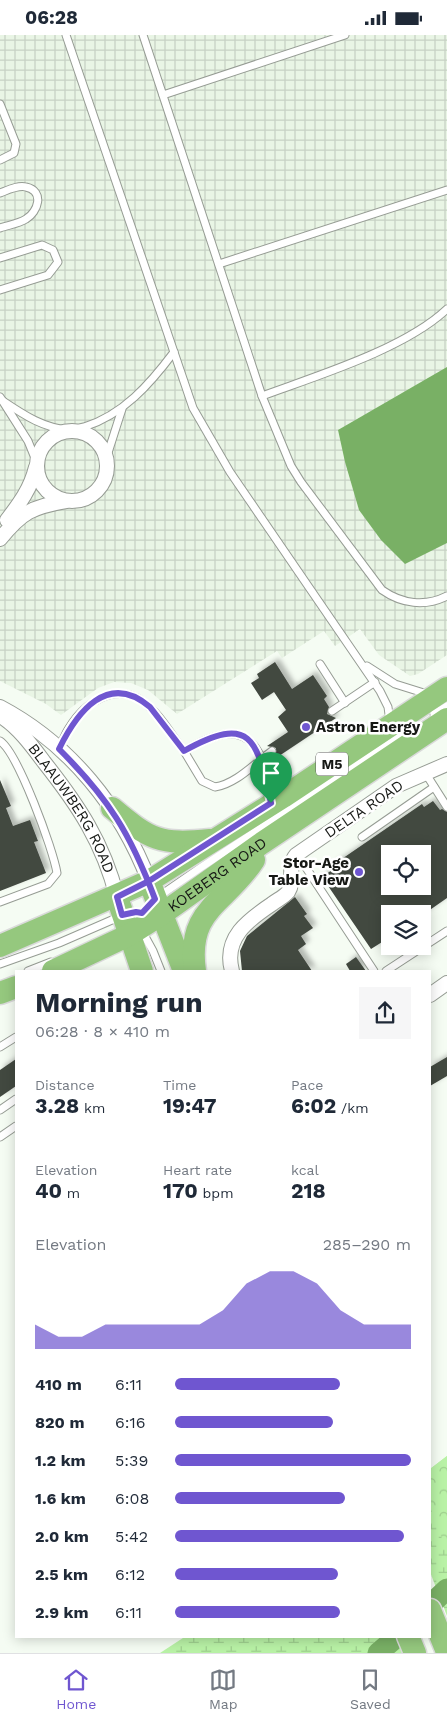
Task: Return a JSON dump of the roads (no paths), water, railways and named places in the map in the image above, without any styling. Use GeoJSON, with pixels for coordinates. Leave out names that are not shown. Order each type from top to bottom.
{"type":"FeatureCollection","features":[{"type":"Feature","properties":{"kind":"main road","name":"KOEBERG ROAD"},"geometry":{"type":"LineString","coordinates":[[140,915],[216,839],[390,725],[441,705]]}},
{"type":"Feature","properties":{"kind":"main road","name":"KOEBERG ROAD"},"geometry":{"type":"LineString","coordinates":[[140,915],[262,843],[441,705]]}},
{"type":"Feature","properties":{"kind":"main road"},"geometry":{"type":"LineString","coordinates":[[112,808],[140,830],[156,839],[174,843],[216,839]]}},
{"type":"Feature","properties":{"kind":"main road"},"geometry":{"type":"LineString","coordinates":[[195,970],[194,946],[201,920],[249,867],[262,843]]}},
{"type":"Feature","properties":{"kind":"main road","name":"M5"},"geometry":{"type":"LineString","coordinates":[[0,946],[140,915]]}},
{"type":"Feature","properties":{"kind":"main road","name":"M5"},"geometry":{"type":"LineString","coordinates":[[55,970],[140,915]]}},
{"type":"Feature","properties":{"kind":"main road","name":"BLAAUWBERG ROAD"},"geometry":{"type":"LineString","coordinates":[[140,915],[142,970]]}},
{"type":"Feature","properties":{"kind":"main road","name":"BLAAUWBERG ROAD"},"geometry":{"type":"LineString","coordinates":[[140,915],[183,970]]}},
{"type":"Feature","properties":{"kind":"main road"},"geometry":{"type":"LineString","coordinates":[[0,993],[15,987]]}},
{"type":"Feature","properties":{"kind":"main road"},"geometry":{"type":"LineString","coordinates":[[431,1613],[447,1653]]}},
{"type":"Feature","properties":{"kind":"main road"},"geometry":{"type":"LineString","coordinates":[[409,1638],[415,1653]]}},
{"type":"Feature","properties":{"kind":"street"},"geometry":{"type":"LineString","coordinates":[[0,528],[23,498],[33,479],[39,453],[52,437],[71,431],[87,434],[100,444],[106,459],[106,474],[100,487],[89,497],[38,506],[25,512],[15,520],[0,539]]}},
{"type":"Feature","properties":{"kind":"street"},"geometry":{"type":"LineString","coordinates":[[37,463],[40,481],[44,488],[58,499],[67,501]]}},
{"type":"Feature","properties":{"kind":"street","name":"BLAAUWBERG ROAD"},"geometry":{"type":"LineString","coordinates":[[0,707],[36,729],[59,749],[90,780],[112,808],[133,845],[140,915]]}},
{"type":"Feature","properties":{"kind":"street","name":"BLAAUWBERG ROAD"},"geometry":{"type":"LineString","coordinates":[[0,715],[13,725],[29,743],[87,820],[112,874],[140,915]]}},
{"type":"Feature","properties":{"kind":"street","name":"DELTA ROAD"},"geometry":{"type":"LineString","coordinates":[[297,854],[396,786],[447,764]]}},
{"type":"Feature","properties":{"kind":"street"},"geometry":{"type":"LineString","coordinates":[[232,970],[230,952],[241,927],[286,895],[291,886],[291,864],[297,854]]}},
{"type":"Feature","properties":{"kind":"street"},"geometry":{"type":"LineString","coordinates":[[431,994],[447,983]]}},
{"type":"Feature","properties":{"kind":"lane"},"geometry":{"type":"LineString","coordinates":[[66,35],[193,408],[212,444],[375,682],[388,707],[390,725]]}},
{"type":"Feature","properties":{"kind":"lane"},"geometry":{"type":"LineString","coordinates":[[143,35],[262,396],[291,465],[301,482],[382,590],[391,597],[416,603],[437,600],[447,596]]}},
{"type":"Feature","properties":{"kind":"lane"},"geometry":{"type":"LineString","coordinates":[[163,95],[345,35]]}},
{"type":"Feature","properties":{"kind":"lane"},"geometry":{"type":"LineString","coordinates":[[0,104],[9,124],[16,148],[12,155],[0,160]]}},
{"type":"Feature","properties":{"kind":"lane"},"geometry":{"type":"LineString","coordinates":[[0,127],[9,124]]}},
{"type":"Feature","properties":{"kind":"lane"},"geometry":{"type":"LineString","coordinates":[[0,193],[20,186],[29,187],[35,191],[39,202],[36,209],[26,219],[0,228]]}},
{"type":"Feature","properties":{"kind":"lane"},"geometry":{"type":"LineString","coordinates":[[219,264],[447,190]]}},
{"type":"Feature","properties":{"kind":"lane"},"geometry":{"type":"LineString","coordinates":[[0,258],[42,245],[53,250],[58,262],[53,270],[41,278],[0,290]]}},
{"type":"Feature","properties":{"kind":"lane"},"geometry":{"type":"LineString","coordinates":[[262,396],[364,357],[436,319],[447,309]]}},
{"type":"Feature","properties":{"kind":"lane"},"geometry":{"type":"LineString","coordinates":[[2,399],[32,420],[71,431],[96,423],[122,408],[153,379],[174,352]]}},
{"type":"Feature","properties":{"kind":"lane"},"geometry":{"type":"LineString","coordinates":[[2,399],[28,441],[37,463]]}},
{"type":"Feature","properties":{"kind":"lane"},"geometry":{"type":"LineString","coordinates":[[106,459],[122,408]]}},
{"type":"Feature","properties":{"kind":"lane"},"geometry":{"type":"LineString","coordinates":[[361,661],[395,684],[441,705]]}},
{"type":"Feature","properties":{"kind":"lane"},"geometry":{"type":"LineString","coordinates":[[320,665],[345,703]]}},
{"type":"Feature","properties":{"kind":"lane"},"geometry":{"type":"LineString","coordinates":[[332,711],[375,682]]}},
{"type":"Feature","properties":{"kind":"lane"},"geometry":{"type":"LineString","coordinates":[[59,749],[68,728],[84,709],[99,699],[117,692],[134,696],[150,707],[184,751],[202,781],[215,787],[230,782],[272,751]]}},
{"type":"Feature","properties":{"kind":"lane"},"geometry":{"type":"LineString","coordinates":[[30,970],[140,915],[415,727]]}},
{"type":"Feature","properties":{"kind":"lane"},"geometry":{"type":"LineString","coordinates":[[184,751],[218,735],[235,733],[251,742],[262,759],[271,803]]}},
{"type":"Feature","properties":{"kind":"lane"},"geometry":{"type":"LineString","coordinates":[[0,741],[8,749],[33,805],[56,873],[48,884],[0,902]]}},
{"type":"Feature","properties":{"kind":"lane"},"geometry":{"type":"LineString","coordinates":[[426,774],[447,807]]}},
{"type":"Feature","properties":{"kind":"lane"},"geometry":{"type":"LineString","coordinates":[[362,837],[434,787]]}},
{"type":"Feature","properties":{"kind":"lane"},"geometry":{"type":"LineString","coordinates":[[297,854],[373,970]]}},
{"type":"Feature","properties":{"kind":"lane"},"geometry":{"type":"LineString","coordinates":[[0,964],[140,915]]}},
{"type":"Feature","properties":{"kind":"lane"},"geometry":{"type":"LineString","coordinates":[[140,915],[161,970]]}},
{"type":"Feature","properties":{"kind":"lane"},"geometry":{"type":"LineString","coordinates":[[388,970],[447,931]]}},
{"type":"Feature","properties":{"kind":"lane"},"geometry":{"type":"LineString","coordinates":[[166,947],[175,970]]}},
{"type":"Feature","properties":{"kind":"lane"},"geometry":{"type":"LineString","coordinates":[[0,1047],[15,1038]]}},
{"type":"Feature","properties":{"kind":"lane"},"geometry":{"type":"LineString","coordinates":[[0,1110],[15,1100]]}},
{"type":"Feature","properties":{"kind":"lane"},"geometry":{"type":"LineString","coordinates":[[0,1137],[15,1127]]}},
{"type":"Feature","properties":{"kind":"waterway"},"geometry":{"type":"LineString","coordinates":[[431,1604],[447,1589]]}},
{"type":"Feature","properties":{"kind":"waterway"},"geometry":{"type":"LineString","coordinates":[[378,1653],[396,1638]]}},
{"type":"Feature","properties":{"kind":"place","name":"Astron Energy"},"geometry":{"type":"Point","coordinates":[306,727]}},
{"type":"Feature","properties":{"kind":"place","name":"Stor-Age Table View"},"geometry":{"type":"Point","coordinates":[359,872]}}]}
